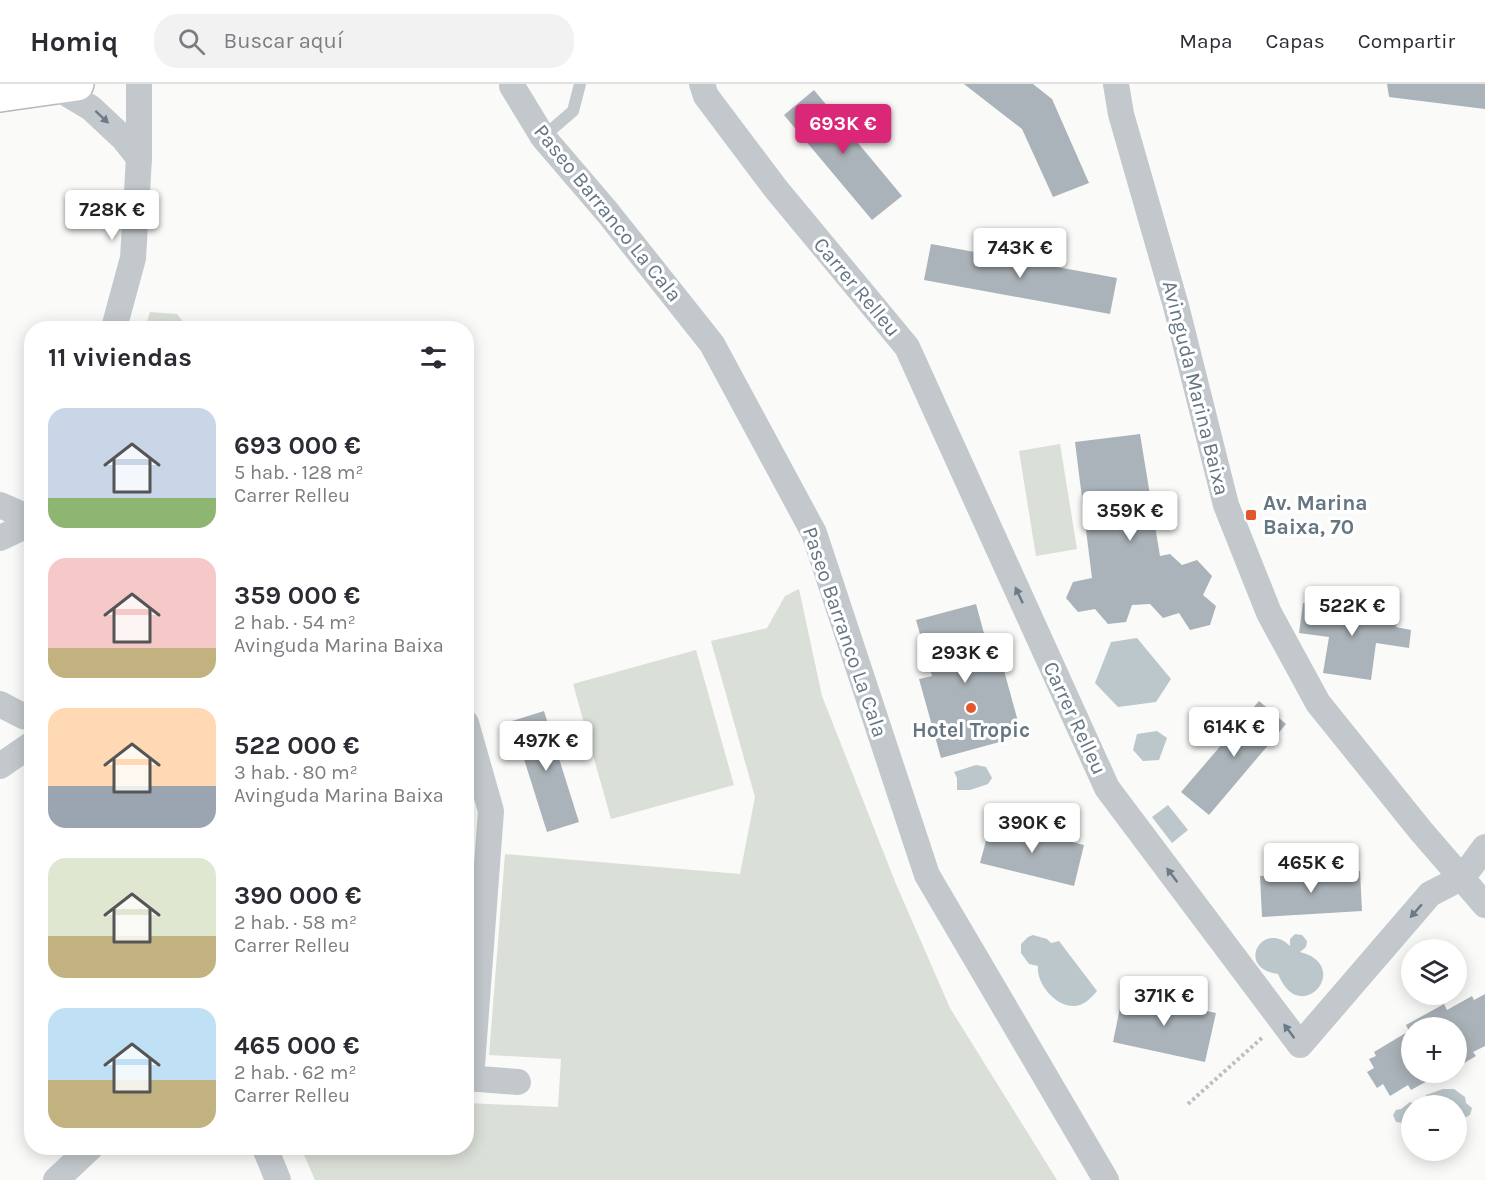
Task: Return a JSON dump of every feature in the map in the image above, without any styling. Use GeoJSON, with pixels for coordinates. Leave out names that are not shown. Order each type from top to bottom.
{"type":"FeatureCollection","features":[{"type":"Feature","properties":{"kind":"main road"},"geometry":{"type":"LineString","coordinates":[[0,95],[67,85]]}},
{"type":"Feature","properties":{"kind":"street"},"geometry":{"type":"LineString","coordinates":[[116,321],[133,258],[139,158],[139,84]]}},
{"type":"Feature","properties":{"kind":"street","name":"Carrer Relleu"},"geometry":{"type":"LineString","coordinates":[[702,84],[706,96],[776,189],[907,347],[1107,788],[1300,1045],[1430,894],[1463,878]]}},
{"type":"Feature","properties":{"kind":"street"},"geometry":{"type":"LineString","coordinates":[[1099,84],[1121,114]]}},
{"type":"Feature","properties":{"kind":"street","name":"Avinguda Marina Baixa"},"geometry":{"type":"LineString","coordinates":[[1116,84],[1121,114],[1176,306],[1226,505],[1269,613],[1318,703],[1420,831],[1485,905]]}},
{"type":"Feature","properties":{"kind":"street"},"geometry":{"type":"LineString","coordinates":[[67,85],[123,138],[139,158]]}},
{"type":"Feature","properties":{"kind":"street","name":"Paseo Barranco La Cala"},"geometry":{"type":"LineString","coordinates":[[512,86],[543,136],[608,213],[712,344],[814,532],[927,875],[1106,1180]]}},
{"type":"Feature","properties":{"kind":"street"},"geometry":{"type":"LineString","coordinates":[[0,505],[24,517]]}},
{"type":"Feature","properties":{"kind":"street"},"geometry":{"type":"LineString","coordinates":[[0,538],[24,525]]}},
{"type":"Feature","properties":{"kind":"street"},"geometry":{"type":"LineString","coordinates":[[0,704],[24,717]]}},
{"type":"Feature","properties":{"kind":"street"},"geometry":{"type":"LineString","coordinates":[[0,766],[24,750]]}},
{"type":"Feature","properties":{"kind":"street"},"geometry":{"type":"LineString","coordinates":[[474,751],[491,811],[474,1017]]}},
{"type":"Feature","properties":{"kind":"street"},"geometry":{"type":"LineString","coordinates":[[1463,878],[1485,847]]}},
{"type":"Feature","properties":{"kind":"street"},"geometry":{"type":"LineString","coordinates":[[474,1078],[518,1082]]}},
{"type":"Feature","properties":{"kind":"street"},"geometry":{"type":"LineString","coordinates":[[56,1180],[83,1155]]}},
{"type":"Feature","properties":{"kind":"street"},"geometry":{"type":"LineString","coordinates":[[268,1155],[278,1180]]}},
{"type":"Feature","properties":{"kind":"lane"},"geometry":{"type":"LineString","coordinates":[[543,136],[573,111],[580,84]]}},
{"type":"Feature","properties":{"kind":"path"},"geometry":{"type":"LineString","coordinates":[[1188,1104],[1282,1021]]}},
{"type":"Feature","properties":{"kind":"shaded area"},"geometry":{"type":"Polygon","coordinates":[[[150,312],[177,314],[182,321],[147,321],[150,312]]]}},
{"type":"Feature","properties":{"kind":"shaded area"},"geometry":{"type":"Polygon","coordinates":[[[1060,444],[1077,549],[1036,556],[1019,451],[1060,444]]]}},
{"type":"Feature","properties":{"kind":"shaded area"},"geometry":{"type":"Polygon","coordinates":[[[799,589],[822,696],[896,884],[950,1008],[1057,1180],[315,1180],[304,1155],[474,1155],[474,1103],[558,1107],[561,1059],[489,1055],[505,854],[740,874],[755,797],[711,641],[767,628],[785,596],[799,589]]]}},
{"type":"Feature","properties":{"kind":"shaded area"},"geometry":{"type":"Polygon","coordinates":[[[1137,638],[1171,679],[1156,702],[1118,707],[1095,683],[1111,642],[1137,638]]]}},
{"type":"Feature","properties":{"kind":"shaded area"},"geometry":{"type":"Polygon","coordinates":[[[696,650],[734,785],[611,819],[573,684],[696,650]]]}},
{"type":"Feature","properties":{"kind":"shaded area"},"geometry":{"type":"Polygon","coordinates":[[[1157,731],[1167,738],[1159,760],[1143,761],[1133,750],[1137,734],[1157,731]]]}},
{"type":"Feature","properties":{"kind":"shaded area"},"geometry":{"type":"Polygon","coordinates":[[[976,765],[986,767],[992,778],[988,784],[970,790],[957,790],[957,778],[954,772],[976,765]]]}},
{"type":"Feature","properties":{"kind":"shaded area"},"geometry":{"type":"Polygon","coordinates":[[[1168,805],[1188,830],[1172,843],[1152,817],[1168,805]]]}},
{"type":"Feature","properties":{"kind":"shaded area"},"geometry":{"type":"Polygon","coordinates":[[[1295,934],[1302,935],[1307,941],[1306,947],[1300,952],[1315,959],[1322,969],[1323,980],[1318,989],[1309,995],[1298,996],[1287,989],[1278,974],[1265,970],[1258,963],[1255,955],[1263,941],[1271,938],[1280,939],[1290,946],[1290,939],[1295,934]]]}},
{"type":"Feature","properties":{"kind":"shaded area"},"geometry":{"type":"Polygon","coordinates":[[[1033,935],[1047,939],[1051,943],[1059,941],[1097,991],[1090,999],[1073,1006],[1053,998],[1043,986],[1038,966],[1029,964],[1021,953],[1021,944],[1033,935]]]}},
{"type":"Feature","properties":{"kind":"shaded area"},"geometry":{"type":"Polygon","coordinates":[[[1443,1089],[1454,1089],[1462,1095],[1426,1095],[1443,1089]]]}},
{"type":"Feature","properties":{"kind":"shaded area"},"geometry":{"type":"Polygon","coordinates":[[[1467,1104],[1472,1108],[1470,1115],[1467,1116],[1467,1104]]]}},
{"type":"Feature","properties":{"kind":"shaded area"},"geometry":{"type":"Polygon","coordinates":[[[1401,1109],[1401,1123],[1396,1122],[1393,1115],[1396,1110],[1401,1109]]]}},
{"type":"Feature","properties":{"kind":"building"},"geometry":{"type":"Polygon","coordinates":[[[964,84],[1033,84],[1052,99],[1089,183],[1053,197],[1022,129],[964,84]]]}},
{"type":"Feature","properties":{"kind":"building"},"geometry":{"type":"Polygon","coordinates":[[[1387,84],[1485,84],[1485,109],[1389,97],[1387,84]]]}},
{"type":"Feature","properties":{"kind":"building"},"geometry":{"type":"Polygon","coordinates":[[[814,90],[902,196],[872,220],[784,115],[814,90]]]}},
{"type":"Feature","properties":{"kind":"building"},"geometry":{"type":"Polygon","coordinates":[[[931,244],[1117,278],[1110,314],[924,280],[931,244]]]}},
{"type":"Feature","properties":{"kind":"building"},"geometry":{"type":"Polygon","coordinates":[[[1140,434],[1160,556],[1170,554],[1182,565],[1197,560],[1212,576],[1203,595],[1216,606],[1210,625],[1190,630],[1179,613],[1163,618],[1150,604],[1132,605],[1126,622],[1108,624],[1095,609],[1078,612],[1066,598],[1073,582],[1092,578],[1075,442],[1140,434]]]}},
{"type":"Feature","properties":{"kind":"building"},"geometry":{"type":"Polygon","coordinates":[[[1303,603],[1398,616],[1396,627],[1411,630],[1409,648],[1376,643],[1371,680],[1323,673],[1329,637],[1299,633],[1303,603]]]}},
{"type":"Feature","properties":{"kind":"building","name":"Hotel Tropic"},"geometry":{"type":"Polygon","coordinates":[[[976,604],[991,659],[1000,656],[1022,736],[941,758],[919,679],[932,676],[916,620],[976,604]]]}},
{"type":"Feature","properties":{"kind":"building"},"geometry":{"type":"Polygon","coordinates":[[[1259,701],[1286,724],[1209,815],[1181,792],[1259,701]]]}},
{"type":"Feature","properties":{"kind":"building"},"geometry":{"type":"Polygon","coordinates":[[[544,711],[579,822],[547,832],[512,721],[544,711]]]}},
{"type":"Feature","properties":{"kind":"building"},"geometry":{"type":"Polygon","coordinates":[[[991,822],[1084,845],[1074,886],[980,863],[991,822]]]}},
{"type":"Feature","properties":{"kind":"building"},"geometry":{"type":"Polygon","coordinates":[[[1360,871],[1362,911],[1262,917],[1260,876],[1360,871]]]}},
{"type":"Feature","properties":{"kind":"building"},"geometry":{"type":"Polygon","coordinates":[[[1123,993],[1216,1013],[1205,1062],[1113,1042],[1123,993]]]}},
{"type":"Feature","properties":{"kind":"building"},"geometry":{"type":"Polygon","coordinates":[[[1485,994],[1485,1046],[1473,1052],[1476,1056],[1467,1061],[1467,1017],[1420,1017],[1442,1005],[1447,1010],[1456,1005],[1467,1005],[1467,999],[1472,996],[1474,1000],[1485,994]]]}},
{"type":"Feature","properties":{"kind":"building"},"geometry":{"type":"Polygon","coordinates":[[[1401,1036],[1401,1083],[1424,1083],[1411,1090],[1408,1085],[1390,1096],[1383,1084],[1377,1088],[1367,1072],[1374,1068],[1369,1059],[1376,1056],[1374,1052],[1401,1036]]]}},
{"type":"Feature","properties":{"kind":"place","name":"Av. Marina Baixa, 70"},"geometry":{"type":"Point","coordinates":[1251,515]}},
{"type":"Feature","properties":{"kind":"place","name":"Hotel Tropic"},"geometry":{"type":"Point","coordinates":[971,708]}}]}
